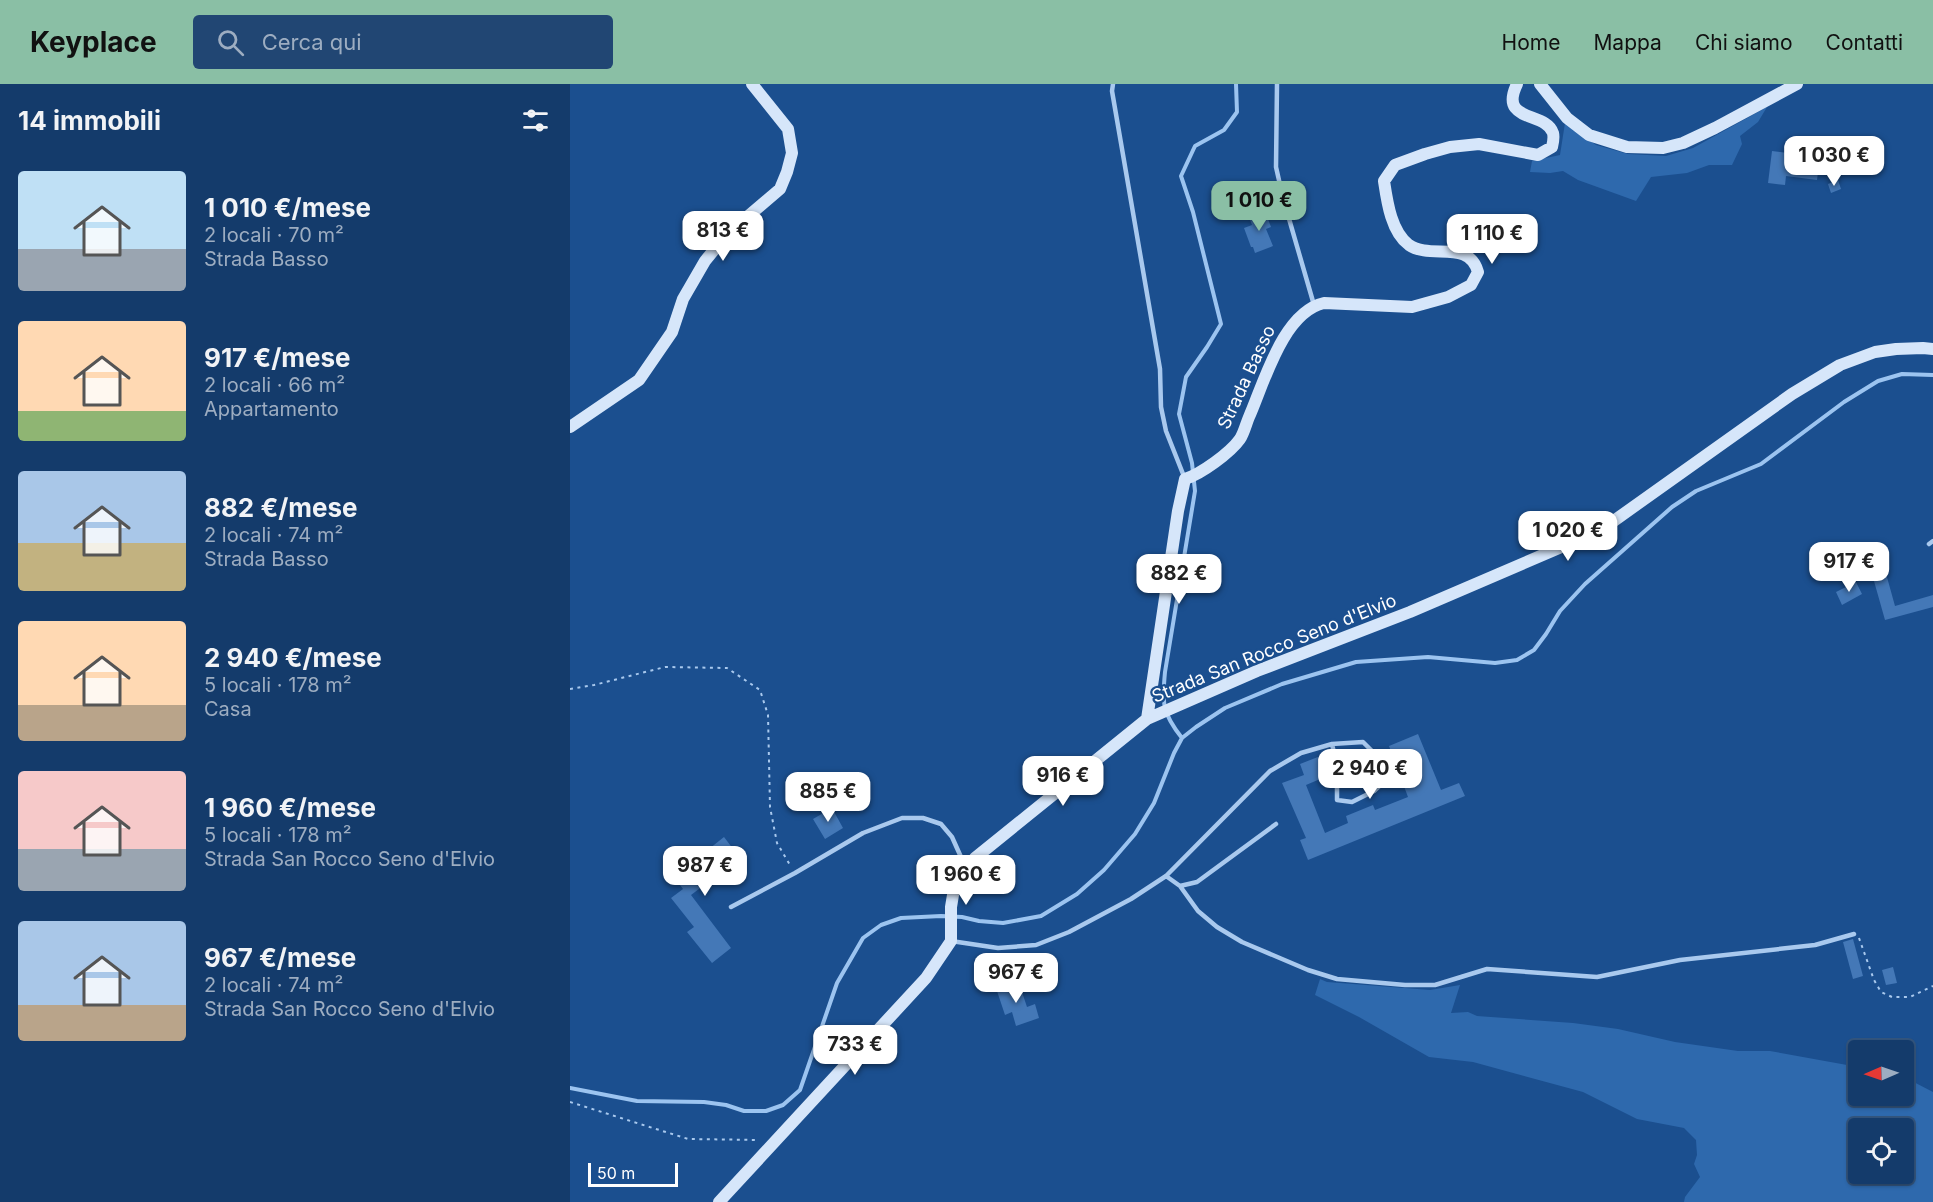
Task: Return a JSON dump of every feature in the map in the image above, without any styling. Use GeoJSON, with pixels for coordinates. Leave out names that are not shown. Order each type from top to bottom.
{"type":"FeatureCollection","features":[{"type":"Feature","properties":{"kind":"street"},"geometry":{"type":"LineString","coordinates":[[570,427],[639,380],[672,332],[683,299],[705,261],[727,234],[780,189],[788,172],[792,153],[788,129],[752,84]]}},
{"type":"Feature","properties":{"kind":"street"},"geometry":{"type":"LineString","coordinates":[[1314,305],[1324,303],[1412,307],[1448,297],[1472,285],[1478,272],[1476,263],[1466,254],[1420,250],[1409,245],[1401,236],[1388,210],[1384,181],[1395,165],[1450,147],[1479,144],[1538,155],[1552,147],[1554,135],[1549,126],[1517,111],[1513,104],[1513,92],[1517,84]]}},
{"type":"Feature","properties":{"kind":"street"},"geometry":{"type":"LineString","coordinates":[[1540,84],[1567,118],[1589,135],[1627,147],[1663,148],[1683,143],[1715,128],[1797,84]]}},
{"type":"Feature","properties":{"kind":"street","name":"Strada Basso"},"geometry":{"type":"LineString","coordinates":[[1187,478],[1210,466],[1239,439],[1279,346],[1302,313],[1314,305]]}},
{"type":"Feature","properties":{"kind":"street","name":"Strada San Rocco Seno d'Elvio"},"geometry":{"type":"LineString","coordinates":[[951,936],[952,898],[964,873],[975,858],[1153,717],[1257,671],[1410,612],[1601,531],[1792,393],[1840,365],[1875,352],[1923,348],[1933,350]]}},
{"type":"Feature","properties":{"kind":"street"},"geometry":{"type":"LineString","coordinates":[[1153,717],[1178,511],[1187,478]]}},
{"type":"Feature","properties":{"kind":"street"},"geometry":{"type":"LineString","coordinates":[[718,1202],[926,978],[951,936]]}},
{"type":"Feature","properties":{"kind":"lane"},"geometry":{"type":"LineString","coordinates":[[1113,84],[1112,91],[1160,369],[1161,407],[1166,431],[1187,478]]}},
{"type":"Feature","properties":{"kind":"lane"},"geometry":{"type":"LineString","coordinates":[[1277,84],[1276,167],[1314,305]]}},
{"type":"Feature","properties":{"kind":"lane"},"geometry":{"type":"LineString","coordinates":[[951,936],[998,948],[1035,945],[1069,932],[1131,899],[1166,876],[1270,771],[1301,753],[1332,744],[1363,742],[1375,754],[1387,778],[1374,791],[1352,802],[1337,800],[1337,766],[1332,744]]}},
{"type":"Feature","properties":{"kind":"lane"},"geometry":{"type":"LineString","coordinates":[[730,907],[795,873],[863,833],[902,818],[923,818],[941,825],[952,837],[964,873]]}},
{"type":"Feature","properties":{"kind":"lane"},"geometry":{"type":"LineString","coordinates":[[1180,886],[1197,882],[1276,824]]}},
{"type":"Feature","properties":{"kind":"lane"},"geometry":{"type":"LineString","coordinates":[[1166,876],[1180,886],[1198,911],[1217,927],[1242,942],[1308,970],[1337,979],[1405,985],[1435,985],[1487,969],[1598,977],[1680,960],[1815,945],[1854,934]]}},
{"type":"Feature","properties":{"kind":"path"},"geometry":{"type":"LineString","coordinates":[[570,689],[665,667],[676,667],[727,668],[760,690],[768,714],[770,807],[777,843],[795,873]]}},
{"type":"Feature","properties":{"kind":"path"},"geometry":{"type":"LineString","coordinates":[[1854,934],[1861,939],[1874,980],[1881,992],[1892,997],[1910,997],[1933,986]]}},
{"type":"Feature","properties":{"kind":"path"},"geometry":{"type":"LineString","coordinates":[[570,1102],[688,1139],[776,1140]]}},
{"type":"Feature","properties":{"kind":"shaded area"},"geometry":{"type":"Polygon","coordinates":[[[1767,107],[1758,122],[1740,136],[1742,144],[1732,165],[1709,165],[1687,173],[1651,177],[1636,201],[1578,180],[1563,171],[1530,172],[1532,161],[1560,155],[1565,123],[1596,145],[1628,154],[1666,156],[1693,148],[1767,107]]]}},
{"type":"Feature","properties":{"kind":"shaded area"},"geometry":{"type":"Polygon","coordinates":[[[1320,979],[1327,982],[1430,990],[1460,985],[1451,1013],[1468,1012],[1477,1016],[1573,1023],[1618,1029],[1675,1042],[1738,1051],[1770,1051],[1848,1065],[1848,1106],[1914,1106],[1914,1082],[1933,1092],[1933,1202],[1684,1202],[1685,1197],[1700,1177],[1694,1164],[1697,1155],[1696,1140],[1684,1128],[1637,1119],[1583,1092],[1473,1062],[1429,1057],[1315,995],[1320,979]]]}},
{"type":"Feature","properties":{"kind":"building"},"geometry":{"type":"Polygon","coordinates":[[[1866,146],[1867,170],[1845,171],[1844,147],[1866,146]]]}},
{"type":"Feature","properties":{"kind":"building"},"geometry":{"type":"Polygon","coordinates":[[[1772,151],[1820,157],[1817,180],[1786,176],[1785,185],[1768,183],[1772,151]]]}},
{"type":"Feature","properties":{"kind":"building"},"geometry":{"type":"Polygon","coordinates":[[[1838,180],[1841,189],[1831,193],[1828,184],[1838,180]]]}},
{"type":"Feature","properties":{"kind":"building"},"geometry":{"type":"Polygon","coordinates":[[[1265,211],[1271,227],[1266,229],[1273,246],[1255,253],[1244,228],[1252,225],[1249,217],[1265,211]]]}},
{"type":"Feature","properties":{"kind":"building"},"geometry":{"type":"Polygon","coordinates":[[[1885,570],[1895,606],[1933,595],[1933,607],[1885,620],[1872,574],[1885,570]]]}},
{"type":"Feature","properties":{"kind":"building"},"geometry":{"type":"Polygon","coordinates":[[[1856,582],[1862,594],[1842,605],[1836,592],[1856,582]]]}},
{"type":"Feature","properties":{"kind":"building"},"geometry":{"type":"Polygon","coordinates":[[[1418,734],[1441,790],[1459,783],[1465,796],[1308,860],[1300,840],[1306,838],[1282,783],[1304,775],[1300,764],[1323,755],[1332,774],[1306,785],[1325,833],[1348,823],[1346,816],[1373,805],[1375,810],[1408,797],[1389,746],[1418,734]]]}},
{"type":"Feature","properties":{"kind":"building"},"geometry":{"type":"Polygon","coordinates":[[[832,808],[843,828],[825,839],[813,819],[832,808]]]}},
{"type":"Feature","properties":{"kind":"building"},"geometry":{"type":"Polygon","coordinates":[[[724,837],[740,858],[691,895],[731,948],[712,963],[687,932],[694,927],[671,898],[683,889],[680,885],[686,880],[680,872],[724,837]]]}},
{"type":"Feature","properties":{"kind":"building"},"geometry":{"type":"Polygon","coordinates":[[[1853,939],[1863,976],[1853,979],[1843,942],[1853,939]]]}},
{"type":"Feature","properties":{"kind":"building"},"geometry":{"type":"Polygon","coordinates":[[[1893,967],[1897,983],[1886,985],[1882,970],[1893,967]]]}},
{"type":"Feature","properties":{"kind":"building"},"geometry":{"type":"Polygon","coordinates":[[[1018,980],[1027,1007],[1035,1004],[1039,1018],[1016,1026],[1012,1012],[1005,1015],[996,988],[1018,980]]]}},
{"type":"Feature","properties":{"kind":"waterway"},"geometry":{"type":"LineString","coordinates":[[1182,738],[1170,722],[1164,700],[1165,672],[1195,491],[1192,463],[1179,414],[1186,377],[1221,324],[1193,212],[1181,176],[1195,146],[1224,130],[1237,112],[1236,84]]}},
{"type":"Feature","properties":{"kind":"waterway"},"geometry":{"type":"LineString","coordinates":[[570,1088],[637,1101],[704,1102],[726,1105],[744,1111],[766,1111],[783,1105],[800,1090],[837,983],[863,938],[881,925],[901,918],[962,917],[1003,923],[1041,916],[1077,894],[1104,870],[1135,834],[1154,803],[1182,738],[1225,708],[1282,684],[1356,662],[1428,657],[1495,663],[1517,660],[1534,650],[1560,611],[1585,584],[1672,507],[1696,491],[1761,464],[1844,402],[1878,381],[1902,374],[1933,375]]}}]}
